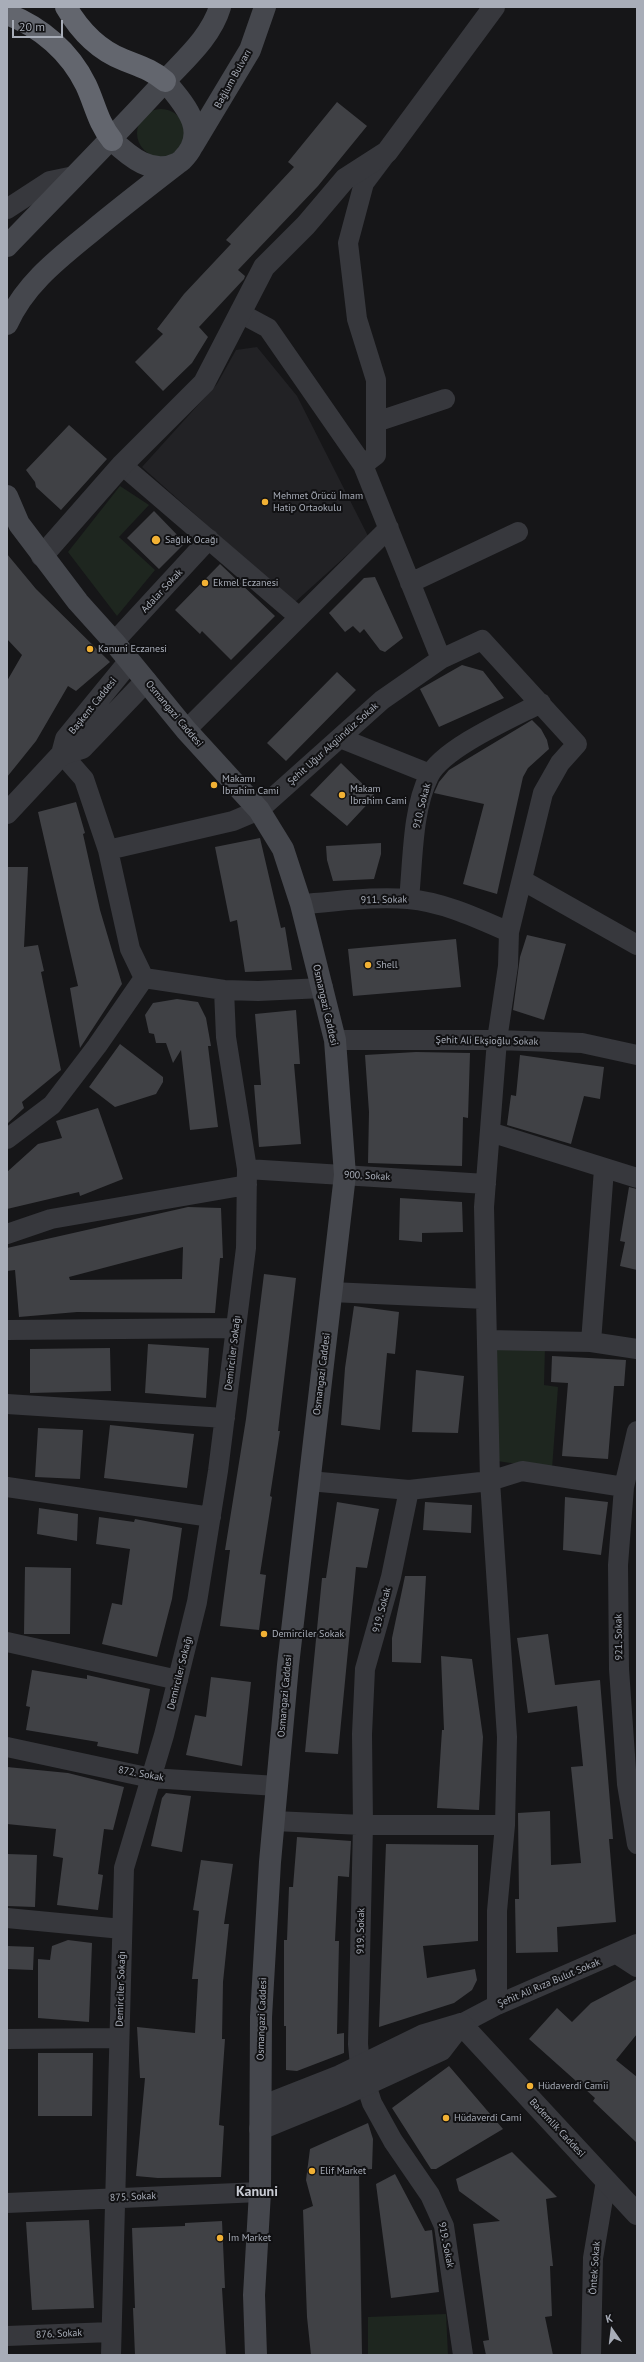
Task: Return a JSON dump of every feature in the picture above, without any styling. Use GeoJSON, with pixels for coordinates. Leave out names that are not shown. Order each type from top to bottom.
{"type":"FeatureCollection","features":[{"type":"Feature","properties":{"kind":"highway"},"geometry":{"type":"LineString","coordinates":[[66,7],[78,26],[95,44],[114,56],[150,69],[165,80]]}},
{"type":"Feature","properties":{"kind":"highway"},"geometry":{"type":"LineString","coordinates":[[7,14],[38,30],[66,55],[81,76],[98,121],[112,140]]}},
{"type":"Feature","properties":{"kind":"main road"},"geometry":{"type":"LineString","coordinates":[[7,246],[74,176],[112,140],[208,33],[220,7]]}},
{"type":"Feature","properties":{"kind":"main road","name":"Bağlum Bulvarı"},"geometry":{"type":"LineString","coordinates":[[187,153],[250,50],[265,7]]}},
{"type":"Feature","properties":{"kind":"main road"},"geometry":{"type":"LineString","coordinates":[[7,324],[17,304],[42,274],[119,208],[187,153],[195,130],[192,119],[165,80]]}},
{"type":"Feature","properties":{"kind":"main road"},"geometry":{"type":"LineString","coordinates":[[112,140],[135,158],[150,166],[167,167],[187,153]]}},
{"type":"Feature","properties":{"kind":"main road","name":"Osmangazi Caddesi"},"geometry":{"type":"LineString","coordinates":[[9,509],[42,556],[78,602],[114,642],[186,730],[259,810],[283,849],[301,904],[335,1040],[345,1175],[288,1665],[274,1822],[261,2017],[260,2192],[254,2295],[256,2355]]}},
{"type":"Feature","properties":{"kind":"street"},"geometry":{"type":"LineString","coordinates":[[364,465],[376,455],[376,380],[357,319],[348,242],[364,183],[494,7]]}},
{"type":"Feature","properties":{"kind":"street"},"geometry":{"type":"LineString","coordinates":[[42,556],[122,465],[204,383],[264,267],[306,225],[345,179],[387,152]]}},
{"type":"Feature","properties":{"kind":"street"},"geometry":{"type":"LineString","coordinates":[[7,209],[50,181],[74,176]]}},
{"type":"Feature","properties":{"kind":"street"},"geometry":{"type":"LineString","coordinates":[[240,313],[268,328],[364,465],[441,659]]}},
{"type":"Feature","properties":{"kind":"street"},"geometry":{"type":"LineString","coordinates":[[376,422],[445,399]]}},
{"type":"Feature","properties":{"kind":"street"},"geometry":{"type":"LineString","coordinates":[[122,465],[299,617]]}},
{"type":"Feature","properties":{"kind":"street"},"geometry":{"type":"LineString","coordinates":[[186,730],[389,528]]}},
{"type":"Feature","properties":{"kind":"street"},"geometry":{"type":"LineString","coordinates":[[410,583],[518,532]]}},
{"type":"Feature","properties":{"kind":"street","name":"Adalar Sokak"},"geometry":{"type":"LineString","coordinates":[[114,642],[209,539]]}},
{"type":"Feature","properties":{"kind":"street","name":"Şehit Uğur Akgündüz Sokak"},"geometry":{"type":"LineString","coordinates":[[108,850],[233,821],[259,810],[382,700],[441,659],[482,640],[540,703]]}},
{"type":"Feature","properties":{"kind":"street","name":"Başkent Caddesi"},"geometry":{"type":"LineString","coordinates":[[62,754],[66,739],[129,662]]}},
{"type":"Feature","properties":{"kind":"street"},"geometry":{"type":"LineString","coordinates":[[7,813],[62,754],[82,748],[146,681]]}},
{"type":"Feature","properties":{"kind":"street"},"geometry":{"type":"LineString","coordinates":[[497,2005],[497,1911],[505,1825],[506,1737],[490,1481],[484,1207],[497,1040],[508,966],[509,932],[543,793],[560,763],[577,744],[540,703]]}},
{"type":"Feature","properties":{"kind":"street","name":"910. Sokak"},"geometry":{"type":"LineString","coordinates":[[409,899],[416,827],[430,774],[456,748],[540,703]]}},
{"type":"Feature","properties":{"kind":"street"},"geometry":{"type":"LineString","coordinates":[[340,738],[430,774]]}},
{"type":"Feature","properties":{"kind":"street"},"geometry":{"type":"LineString","coordinates":[[62,754],[84,780],[108,850],[130,949],[144,978]]}},
{"type":"Feature","properties":{"kind":"street"},"geometry":{"type":"LineString","coordinates":[[522,880],[637,945]]}},
{"type":"Feature","properties":{"kind":"street","name":"911. Sokak"},"geometry":{"type":"LineString","coordinates":[[301,904],[383,898],[409,899],[461,911],[509,932]]}},
{"type":"Feature","properties":{"kind":"street"},"geometry":{"type":"LineString","coordinates":[[144,978],[224,990],[258,992],[323,988]]}},
{"type":"Feature","properties":{"kind":"street"},"geometry":{"type":"LineString","coordinates":[[7,1139],[52,1105],[97,1046],[144,978]]}},
{"type":"Feature","properties":{"kind":"street","name":"Demirciler Sokağı"},"geometry":{"type":"LineString","coordinates":[[111,2355],[124,1868],[178,1680],[197,1602],[211,1517],[246,1248],[247,1177],[226,1037],[224,990]]}},
{"type":"Feature","properties":{"kind":"street","name":"Şehit Ali Ekşioğlu Sokak"},"geometry":{"type":"LineString","coordinates":[[335,1040],[497,1040],[582,1042],[637,1055]]}},
{"type":"Feature","properties":{"kind":"street"},"geometry":{"type":"LineString","coordinates":[[490,1132],[604,1169],[637,1178]]}},
{"type":"Feature","properties":{"kind":"street"},"geometry":{"type":"LineString","coordinates":[[591,1342],[604,1169]]}},
{"type":"Feature","properties":{"kind":"street","name":"900. Sokak"},"geometry":{"type":"LineString","coordinates":[[7,1234],[51,1219],[247,1177],[345,1175],[486,1184]]}},
{"type":"Feature","properties":{"kind":"street"},"geometry":{"type":"LineString","coordinates":[[331,1292],[486,1299]]}},
{"type":"Feature","properties":{"kind":"street"},"geometry":{"type":"LineString","coordinates":[[7,1330],[236,1328]]}},
{"type":"Feature","properties":{"kind":"street"},"geometry":{"type":"LineString","coordinates":[[487,1340],[591,1342],[637,1349]]}},
{"type":"Feature","properties":{"kind":"street"},"geometry":{"type":"LineString","coordinates":[[7,1404],[224,1418]]}},
{"type":"Feature","properties":{"kind":"street","name":"921. Sokak"},"geometry":{"type":"LineString","coordinates":[[637,1431],[624,1487],[618,1565],[619,1669],[627,1784],[637,1844]]}},
{"type":"Feature","properties":{"kind":"street"},"geometry":{"type":"LineString","coordinates":[[309,1481],[409,1490],[490,1481],[522,1471],[624,1487]]}},
{"type":"Feature","properties":{"kind":"street"},"geometry":{"type":"LineString","coordinates":[[7,1486],[211,1517]]}},
{"type":"Feature","properties":{"kind":"street","name":"919. Sokak"},"geometry":{"type":"LineString","coordinates":[[409,1490],[391,1577],[365,1669],[362,1734],[363,1825],[358,2044],[363,2075],[372,2103],[382,2122],[430,2195],[444,2226],[463,2355]]}},
{"type":"Feature","properties":{"kind":"street"},"geometry":{"type":"LineString","coordinates":[[7,1642],[178,1680]]}},
{"type":"Feature","properties":{"kind":"street","name":"872. Sokak"},"geometry":{"type":"LineString","coordinates":[[7,1747],[151,1778],[277,1786]]}},
{"type":"Feature","properties":{"kind":"street"},"geometry":{"type":"LineString","coordinates":[[274,1822],[363,1825],[505,1825]]}},
{"type":"Feature","properties":{"kind":"street"},"geometry":{"type":"LineString","coordinates":[[7,1918],[122,1929]]}},
{"type":"Feature","properties":{"kind":"street","name":"Şehit Ali Rıza Bulut Sokak"},"geometry":{"type":"LineString","coordinates":[[461,2024],[497,2005],[637,1944]]}},
{"type":"Feature","properties":{"kind":"street"},"geometry":{"type":"LineString","coordinates":[[617,1954],[637,1967]]}},
{"type":"Feature","properties":{"kind":"street"},"geometry":{"type":"LineString","coordinates":[[260,2129],[363,2075],[424,2035],[461,2024]]}},
{"type":"Feature","properties":{"kind":"street","name":"Bademlik Caddesi"},"geometry":{"type":"LineString","coordinates":[[461,2024],[637,2214]]}},
{"type":"Feature","properties":{"kind":"street"},"geometry":{"type":"LineString","coordinates":[[7,2039],[119,2038]]}},
{"type":"Feature","properties":{"kind":"street"},"geometry":{"type":"LineString","coordinates":[[261,2107],[363,2075]]}},
{"type":"Feature","properties":{"kind":"street","name":"Öntek Sokak"},"geometry":{"type":"LineString","coordinates":[[591,2355],[593,2258],[606,2181]]}},
{"type":"Feature","properties":{"kind":"street","name":"875. Sokak"},"geometry":{"type":"LineString","coordinates":[[7,2203],[260,2192]]}},
{"type":"Feature","properties":{"kind":"street","name":"876. Sokak"},"geometry":{"type":"LineString","coordinates":[[7,2336],[111,2332]]}},
{"type":"Feature","properties":{"kind":"shaded area"},"geometry":{"type":"Polygon","coordinates":[[[156,109],[166,109],[178,116],[185,128],[185,138],[178,150],[166,157],[156,157],[148,153],[141,146],[137,138],[137,128],[141,120],[148,113],[156,109]]]}},
{"type":"Feature","properties":{"kind":"shaded area","name":"Mehmet Örücü İmam Hatip Ortaokulu"},"geometry":{"type":"Polygon","coordinates":[[[257,347],[297,396],[368,536],[294,603],[142,467],[217,384],[236,350],[257,347]]]}},
{"type":"Feature","properties":{"kind":"shaded area"},"geometry":{"type":"Polygon","coordinates":[[[120,486],[149,505],[119,537],[155,570],[117,616],[68,552],[120,486]]]}},
{"type":"Feature","properties":{"kind":"shaded area"},"geometry":{"type":"Polygon","coordinates":[[[493,1346],[545,1347],[544,1385],[558,1387],[552,1469],[497,1461],[493,1346]]]}},
{"type":"Feature","properties":{"kind":"shaded area"},"geometry":{"type":"Polygon","coordinates":[[[446,2314],[448,2355],[368,2355],[368,2317],[446,2314]]]}},
{"type":"Feature","properties":{"kind":"building"},"geometry":{"type":"Polygon","coordinates":[[[337,102],[367,126],[318,186],[238,270],[245,276],[244,279],[199,327],[208,337],[192,363],[163,391],[135,362],[163,334],[157,329],[184,294],[231,244],[226,240],[294,167],[288,162],[337,102]]]}},
{"type":"Feature","properties":{"kind":"building"},"geometry":{"type":"Polygon","coordinates":[[[69,425],[107,459],[61,510],[36,487],[35,482],[26,470],[69,425]]]}},
{"type":"Feature","properties":{"kind":"building","name":"Sağlık Ocağı"},"geometry":{"type":"Polygon","coordinates":[[[154,511],[185,543],[159,569],[127,538],[154,511]]]}},
{"type":"Feature","properties":{"kind":"building"},"geometry":{"type":"Polygon","coordinates":[[[7,554],[36,589],[110,662],[76,691],[68,686],[36,741],[7,777],[7,681],[22,655],[7,639],[7,554]]]}},
{"type":"Feature","properties":{"kind":"building"},"geometry":{"type":"Polygon","coordinates":[[[220,564],[275,616],[231,660],[202,631],[200,634],[175,610],[220,564]]]}},
{"type":"Feature","properties":{"kind":"building"},"geometry":{"type":"Polygon","coordinates":[[[375,577],[403,638],[385,652],[380,650],[364,629],[360,633],[353,626],[345,632],[329,613],[364,578],[375,577]]]}},
{"type":"Feature","properties":{"kind":"building"},"geometry":{"type":"Polygon","coordinates":[[[462,665],[483,671],[504,698],[439,727],[420,689],[462,665]]]}},
{"type":"Feature","properties":{"kind":"building"},"geometry":{"type":"Polygon","coordinates":[[[337,672],[356,690],[286,761],[267,743],[337,672]]]}},
{"type":"Feature","properties":{"kind":"building"},"geometry":{"type":"Polygon","coordinates":[[[532,720],[541,729],[547,740],[549,749],[528,768],[523,777],[497,894],[463,884],[484,804],[434,793],[439,782],[449,770],[532,720]]]}},
{"type":"Feature","properties":{"kind":"building","name":"Makam İbrahim Cami"},"geometry":{"type":"Polygon","coordinates":[[[341,763],[375,796],[347,826],[310,795],[341,763]]]}},
{"type":"Feature","properties":{"kind":"building"},"geometry":{"type":"Polygon","coordinates":[[[76,802],[85,833],[83,834],[100,910],[122,984],[80,1048],[70,988],[78,986],[38,812],[76,802]]]}},
{"type":"Feature","properties":{"kind":"building"},"geometry":{"type":"Polygon","coordinates":[[[260,838],[281,928],[285,927],[292,970],[245,972],[237,920],[230,922],[215,847],[260,838]]]}},
{"type":"Feature","properties":{"kind":"building"},"geometry":{"type":"Polygon","coordinates":[[[381,843],[381,854],[374,879],[333,881],[327,860],[326,846],[381,843]]]}},
{"type":"Feature","properties":{"kind":"building"},"geometry":{"type":"Polygon","coordinates":[[[7,867],[28,867],[24,947],[38,945],[44,971],[41,972],[61,1070],[22,1102],[24,1108],[7,1124],[7,867]]]}},
{"type":"Feature","properties":{"kind":"building"},"geometry":{"type":"Polygon","coordinates":[[[527,935],[566,944],[544,1020],[513,1010],[520,957],[527,935]]]}},
{"type":"Feature","properties":{"kind":"building"},"geometry":{"type":"Polygon","coordinates":[[[456,939],[461,987],[353,996],[348,949],[456,939]]]}},
{"type":"Feature","properties":{"kind":"building"},"geometry":{"type":"Polygon","coordinates":[[[177,999],[198,1002],[206,1018],[211,1046],[208,1046],[218,1127],[190,1130],[181,1050],[173,1063],[166,1043],[156,1043],[154,1034],[149,1033],[145,1015],[153,1003],[177,999]]]}},
{"type":"Feature","properties":{"kind":"building"},"geometry":{"type":"Polygon","coordinates":[[[296,1010],[300,1064],[294,1064],[301,1144],[259,1147],[254,1085],[261,1085],[255,1014],[296,1010]]]}},
{"type":"Feature","properties":{"kind":"building"},"geometry":{"type":"Polygon","coordinates":[[[120,1044],[163,1077],[163,1082],[156,1094],[115,1107],[89,1087],[120,1044]]]}},
{"type":"Feature","properties":{"kind":"building"},"geometry":{"type":"Polygon","coordinates":[[[416,1052],[470,1053],[468,1118],[463,1117],[462,1166],[368,1163],[369,1112],[365,1055],[416,1052]]]}},
{"type":"Feature","properties":{"kind":"building"},"geometry":{"type":"Polygon","coordinates":[[[520,1055],[604,1067],[600,1099],[584,1096],[571,1144],[507,1125],[511,1095],[516,1096],[520,1055]]]}},
{"type":"Feature","properties":{"kind":"building"},"geometry":{"type":"Polygon","coordinates":[[[98,1108],[123,1179],[80,1196],[79,1192],[7,1209],[7,1172],[38,1144],[62,1138],[56,1121],[98,1108]]]}},
{"type":"Feature","properties":{"kind":"building"},"geometry":{"type":"Polygon","coordinates":[[[629,1187],[637,1189],[637,1270],[620,1266],[625,1242],[620,1241],[629,1187]]]}},
{"type":"Feature","properties":{"kind":"building"},"geometry":{"type":"Polygon","coordinates":[[[400,1198],[462,1202],[463,1232],[422,1233],[422,1242],[399,1240],[400,1198]]]}},
{"type":"Feature","properties":{"kind":"building"},"geometry":{"type":"Polygon","coordinates":[[[188,1207],[221,1208],[223,1258],[220,1258],[215,1313],[77,1312],[19,1317],[15,1270],[7,1271],[7,1248],[188,1207]],[[183,1247],[69,1277],[70,1280],[182,1279],[183,1247]]]}},
{"type":"Feature","properties":{"kind":"building"},"geometry":{"type":"Polygon","coordinates":[[[264,1274],[296,1278],[278,1431],[280,1431],[270,1496],[272,1497],[260,1574],[266,1575],[259,1630],[220,1626],[230,1550],[225,1550],[246,1419],[264,1274]]]}},
{"type":"Feature","properties":{"kind":"building"},"geometry":{"type":"Polygon","coordinates":[[[354,1306],[399,1312],[395,1354],[387,1353],[380,1430],[341,1425],[345,1368],[354,1306]]]}},
{"type":"Feature","properties":{"kind":"building"},"geometry":{"type":"Polygon","coordinates":[[[148,1344],[209,1348],[206,1398],[145,1393],[148,1344]]]}},
{"type":"Feature","properties":{"kind":"building"},"geometry":{"type":"Polygon","coordinates":[[[110,1348],[111,1391],[30,1393],[30,1349],[110,1348]]]}},
{"type":"Feature","properties":{"kind":"building"},"geometry":{"type":"Polygon","coordinates":[[[552,1356],[626,1360],[624,1386],[614,1386],[608,1459],[562,1456],[568,1383],[551,1382],[552,1356]]]}},
{"type":"Feature","properties":{"kind":"building"},"geometry":{"type":"Polygon","coordinates":[[[416,1370],[464,1376],[458,1433],[412,1432],[416,1370]]]}},
{"type":"Feature","properties":{"kind":"building"},"geometry":{"type":"Polygon","coordinates":[[[110,1425],[194,1434],[187,1488],[104,1478],[110,1425]]]}},
{"type":"Feature","properties":{"kind":"building"},"geometry":{"type":"Polygon","coordinates":[[[38,1428],[83,1430],[80,1479],[35,1477],[38,1428]]]}},
{"type":"Feature","properties":{"kind":"building"},"geometry":{"type":"Polygon","coordinates":[[[565,1497],[608,1502],[601,1555],[563,1550],[565,1497]]]}},
{"type":"Feature","properties":{"kind":"building"},"geometry":{"type":"Polygon","coordinates":[[[337,1502],[379,1509],[367,1568],[356,1567],[338,1754],[305,1752],[322,1578],[326,1578],[337,1502]]]}},
{"type":"Feature","properties":{"kind":"building"},"geometry":{"type":"Polygon","coordinates":[[[425,1502],[472,1505],[471,1533],[423,1530],[425,1502]]]}},
{"type":"Feature","properties":{"kind":"building"},"geometry":{"type":"Polygon","coordinates":[[[39,1508],[78,1514],[77,1541],[37,1534],[39,1508]]]}},
{"type":"Feature","properties":{"kind":"building"},"geometry":{"type":"Polygon","coordinates":[[[99,1517],[134,1522],[135,1519],[182,1528],[172,1599],[157,1657],[102,1644],[112,1603],[122,1605],[130,1549],[96,1544],[99,1517]]]}},
{"type":"Feature","properties":{"kind":"building"},"geometry":{"type":"Polygon","coordinates":[[[25,1567],[71,1568],[70,1634],[24,1634],[25,1567]]]}},
{"type":"Feature","properties":{"kind":"building"},"geometry":{"type":"Polygon","coordinates":[[[405,1576],[426,1576],[421,1663],[392,1662],[392,1638],[405,1576]]]}},
{"type":"Feature","properties":{"kind":"building"},"geometry":{"type":"Polygon","coordinates":[[[548,1634],[555,1685],[600,1680],[613,1839],[609,1839],[616,1922],[557,1927],[558,1952],[516,1953],[515,1899],[519,1899],[518,1813],[550,1811],[551,1865],[581,1863],[571,1767],[583,1766],[577,1706],[528,1713],[517,1638],[548,1634]]]}},
{"type":"Feature","properties":{"kind":"building"},"geometry":{"type":"Polygon","coordinates":[[[441,1656],[472,1659],[483,1737],[479,1810],[437,1808],[442,1730],[444,1730],[441,1656]]]}},
{"type":"Feature","properties":{"kind":"building"},"geometry":{"type":"Polygon","coordinates":[[[32,1670],[87,1679],[87,1675],[150,1689],[138,1754],[97,1746],[98,1742],[26,1730],[30,1707],[26,1706],[32,1670]]]}},
{"type":"Feature","properties":{"kind":"building"},"geometry":{"type":"Polygon","coordinates":[[[211,1677],[251,1682],[242,1766],[186,1755],[195,1715],[206,1717],[211,1677]]]}},
{"type":"Feature","properties":{"kind":"building"},"geometry":{"type":"Polygon","coordinates":[[[7,1767],[68,1773],[124,1787],[113,1830],[104,1829],[98,1874],[103,1875],[98,1910],[57,1905],[63,1858],[53,1856],[56,1829],[7,1824],[7,1767]]]}},
{"type":"Feature","properties":{"kind":"building"},"geometry":{"type":"Polygon","coordinates":[[[166,1793],[191,1796],[182,1852],[151,1846],[162,1798],[166,1793]]]}},
{"type":"Feature","properties":{"kind":"building"},"geometry":{"type":"Polygon","coordinates":[[[297,1837],[351,1841],[349,1877],[338,1876],[335,1941],[339,1941],[337,2034],[344,2033],[344,2053],[297,2071],[286,2070],[286,2026],[284,2026],[284,1940],[287,1940],[289,1887],[293,1887],[297,1837]]]}},
{"type":"Feature","properties":{"kind":"building"},"geometry":{"type":"Polygon","coordinates":[[[386,1844],[478,1845],[478,1941],[423,1946],[427,1978],[475,1969],[477,1980],[472,1990],[454,2003],[379,2027],[386,1844]]]}},
{"type":"Feature","properties":{"kind":"building"},"geometry":{"type":"Polygon","coordinates":[[[7,1854],[37,1855],[35,1907],[7,1906],[7,1854]]]}},
{"type":"Feature","properties":{"kind":"building"},"geometry":{"type":"Polygon","coordinates":[[[201,1860],[233,1864],[224,1924],[229,1924],[223,1982],[222,2039],[225,2039],[219,2125],[224,2126],[221,2177],[158,2178],[136,2176],[145,2078],[140,2078],[137,2027],[195,2033],[198,1979],[192,1979],[199,1911],[193,1910],[201,1860]]]}},
{"type":"Feature","properties":{"kind":"building"},"geometry":{"type":"Polygon","coordinates":[[[68,1940],[92,1943],[89,2022],[38,2018],[38,1959],[50,1960],[52,1946],[68,1940]]]}},
{"type":"Feature","properties":{"kind":"building"},"geometry":{"type":"Polygon","coordinates":[[[7,1946],[34,1947],[33,1970],[7,1969],[7,1946]]]}},
{"type":"Feature","properties":{"kind":"building"},"geometry":{"type":"Polygon","coordinates":[[[637,1979],[637,2034],[616,2060],[637,2077],[637,2143],[593,2101],[595,2098],[529,2039],[557,2008],[572,2022],[591,2003],[637,1979]]]}},
{"type":"Feature","properties":{"kind":"building"},"geometry":{"type":"Polygon","coordinates":[[[38,2053],[93,2053],[92,2116],[38,2116],[38,2053]]]}},
{"type":"Feature","properties":{"kind":"building","name":"Hüdaverdi Cami"},"geometry":{"type":"Polygon","coordinates":[[[449,2066],[503,2129],[436,2169],[431,2169],[392,2108],[449,2066]]]}},
{"type":"Feature","properties":{"kind":"building"},"geometry":{"type":"Polygon","coordinates":[[[368,2123],[373,2139],[372,2169],[359,2170],[362,2355],[311,2355],[307,2317],[303,2210],[313,2206],[306,2180],[310,2149],[368,2123]]]}},
{"type":"Feature","properties":{"kind":"building"},"geometry":{"type":"Polygon","coordinates":[[[512,2152],[557,2197],[546,2199],[553,2266],[550,2266],[552,2316],[545,2317],[553,2355],[486,2355],[483,2341],[489,2340],[473,2224],[500,2221],[459,2191],[456,2179],[512,2152]]]}},
{"type":"Feature","properties":{"kind":"building"},"geometry":{"type":"Polygon","coordinates":[[[395,2174],[425,2231],[432,2230],[439,2292],[391,2298],[376,2184],[395,2174]]]}},
{"type":"Feature","properties":{"kind":"building"},"geometry":{"type":"Polygon","coordinates":[[[89,2220],[94,2308],[32,2310],[26,2222],[89,2220]]]}},
{"type":"Feature","properties":{"kind":"building"},"geometry":{"type":"Polygon","coordinates":[[[222,2221],[225,2288],[222,2288],[226,2355],[135,2355],[132,2228],[185,2226],[185,2223],[222,2221]]]}},
{"type":"Feature","properties":{"kind":"place","name":"Mehmet Örücü İmam Hatip Ortaokulu"},"geometry":{"type":"Point","coordinates":[265,502]}},
{"type":"Feature","properties":{"kind":"place","name":"Sağlık Ocağı"},"geometry":{"type":"Point","coordinates":[156,540]}},
{"type":"Feature","properties":{"kind":"place","name":"Ekmel Eczanesi"},"geometry":{"type":"Point","coordinates":[205,583]}},
{"type":"Feature","properties":{"kind":"place","name":"Kanuni Eczanesi"},"geometry":{"type":"Point","coordinates":[90,649]}},
{"type":"Feature","properties":{"kind":"place","name":"Makamı İbrahim Cami"},"geometry":{"type":"Point","coordinates":[214,785]}},
{"type":"Feature","properties":{"kind":"place","name":"Makam İbrahim Cami"},"geometry":{"type":"Point","coordinates":[342,795]}},
{"type":"Feature","properties":{"kind":"place","name":"Shell"},"geometry":{"type":"Point","coordinates":[368,965]}},
{"type":"Feature","properties":{"kind":"place","name":"Demirciler Sokak"},"geometry":{"type":"Point","coordinates":[264,1634]}},
{"type":"Feature","properties":{"kind":"place","name":"Hüdaverdi Camii"},"geometry":{"type":"Point","coordinates":[530,2086]}},
{"type":"Feature","properties":{"kind":"place","name":"Hüdaverdi Cami"},"geometry":{"type":"Point","coordinates":[446,2118]}},
{"type":"Feature","properties":{"kind":"place","name":"Elif Market"},"geometry":{"type":"Point","coordinates":[312,2171]}},
{"type":"Feature","properties":{"kind":"place","name":"İm Market"},"geometry":{"type":"Point","coordinates":[220,2238]}},
{"type":"Feature","properties":{"kind":"district","name":"Kanuni"},"geometry":{"type":"Point","coordinates":[257,2192]}}]}
